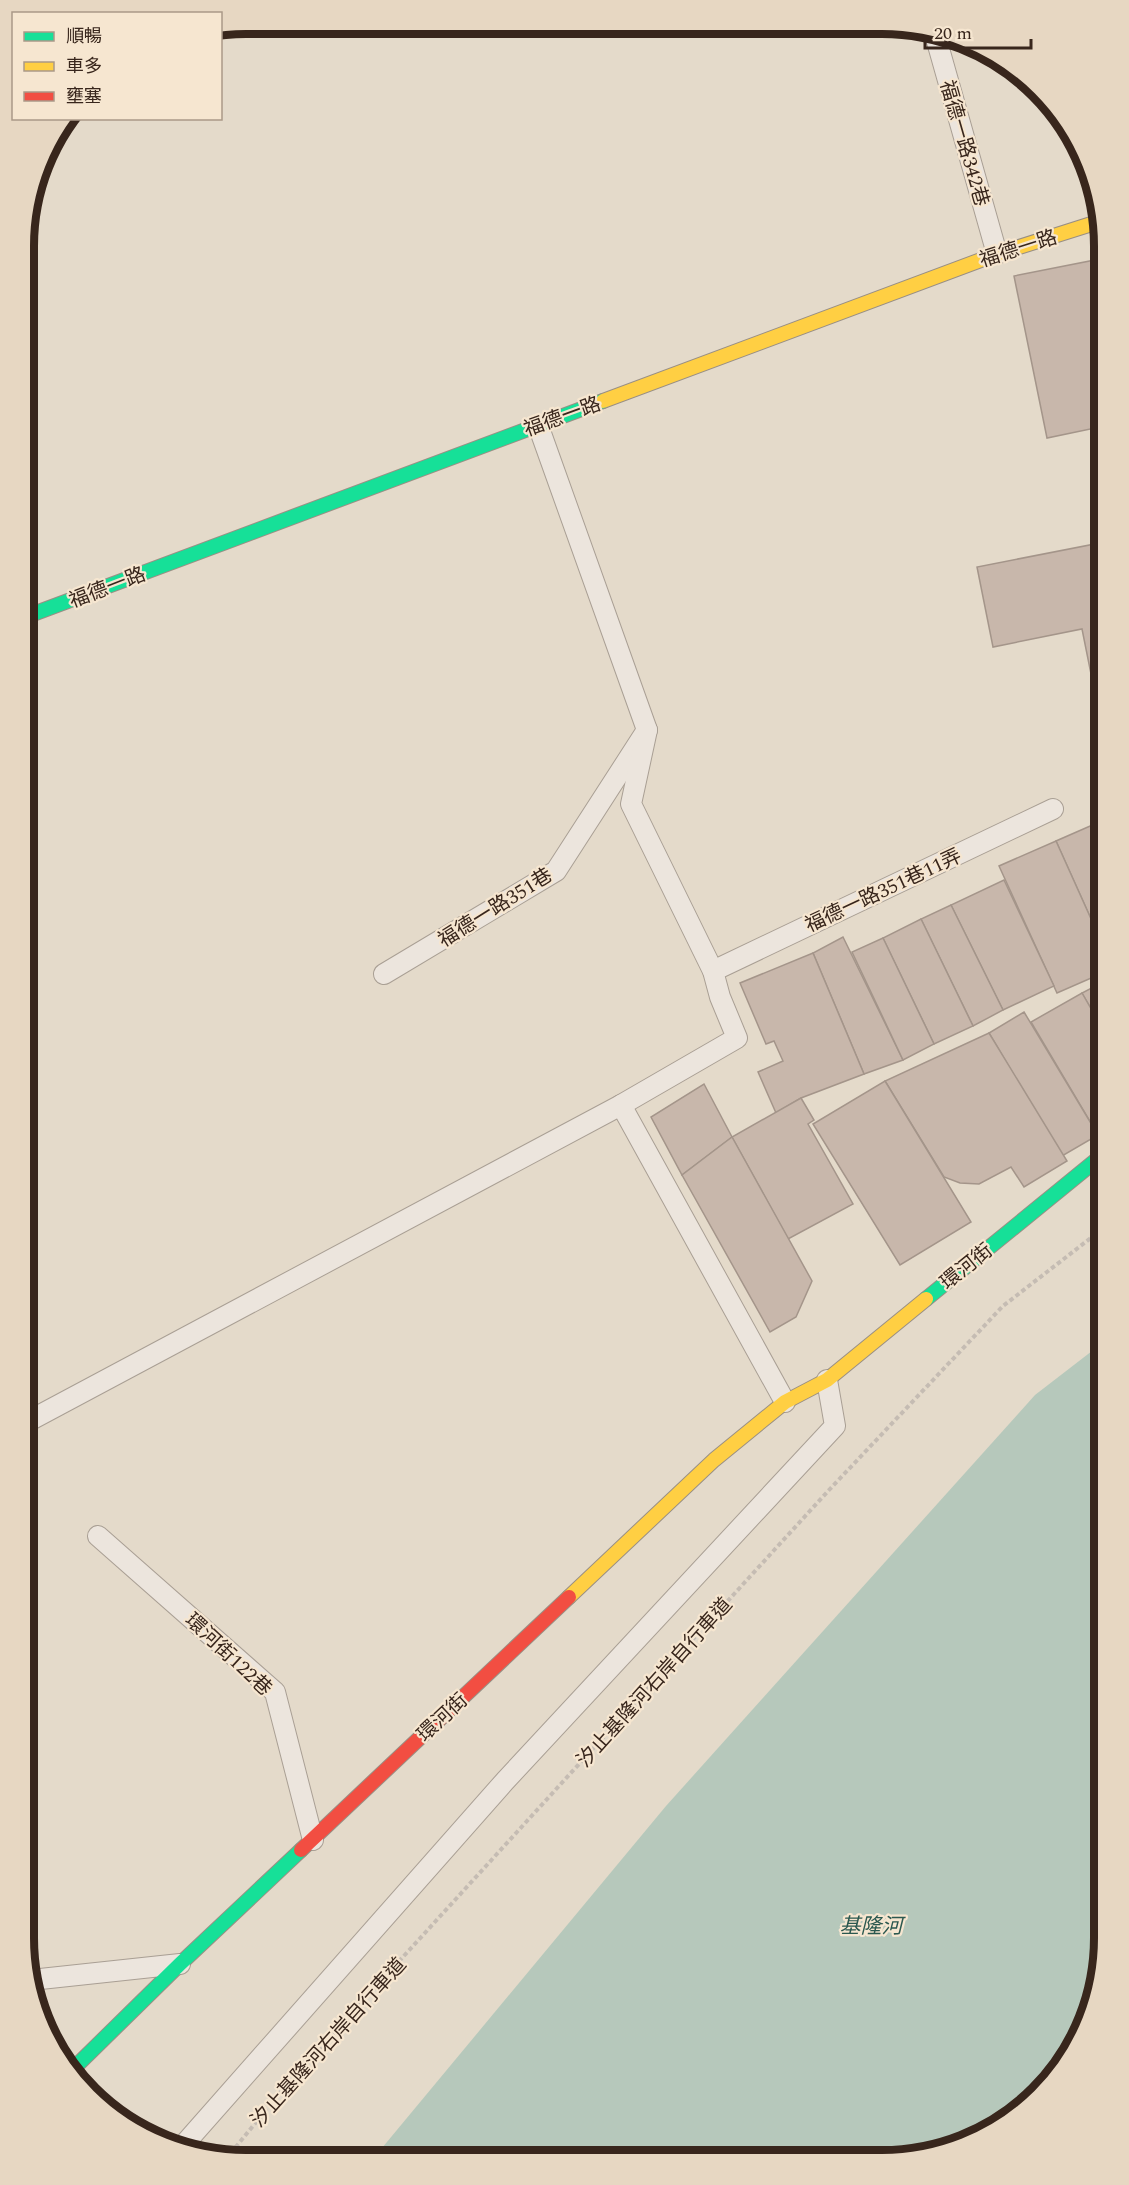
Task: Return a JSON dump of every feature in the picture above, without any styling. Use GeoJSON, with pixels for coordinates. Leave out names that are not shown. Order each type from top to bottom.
{"type":"FeatureCollection","features":[{"type":"Feature","properties":{"kind":"street","name":"福德一路"},"geometry":{"type":"LineString","coordinates":[[34,614],[997,254],[1093,223]]}},
{"type":"Feature","properties":{"kind":"street","name":"環河街"},"geometry":{"type":"LineString","coordinates":[[76,2066],[180,1964],[714,1460],[785,1402],[827,1380],[1094,1162]]}},
{"type":"Feature","properties":{"kind":"lane","name":"福德一路342巷"},"geometry":{"type":"LineString","coordinates":[[937,42],[997,254]]}},
{"type":"Feature","properties":{"kind":"lane"},"geometry":{"type":"LineString","coordinates":[[34,1418],[621,1105],[736,1038],[720,997],[713,970],[631,804],[647,730],[538,425]]}},
{"type":"Feature","properties":{"kind":"lane","name":"福德一路351巷"},"geometry":{"type":"LineString","coordinates":[[384,974],[556,871],[647,730]]}},
{"type":"Feature","properties":{"kind":"lane","name":"福德一路351巷11弄"},"geometry":{"type":"LineString","coordinates":[[713,970],[1053,809]]}},
{"type":"Feature","properties":{"kind":"lane"},"geometry":{"type":"LineString","coordinates":[[621,1105],[785,1402]]}},
{"type":"Feature","properties":{"kind":"lane"},"geometry":{"type":"LineString","coordinates":[[187,2141],[505,1781],[835,1426],[827,1380]]}},
{"type":"Feature","properties":{"kind":"lane","name":"環河街122巷"},"geometry":{"type":"LineString","coordinates":[[98,1536],[275,1692],[313,1840]]}},
{"type":"Feature","properties":{"kind":"lane"},"geometry":{"type":"LineString","coordinates":[[39,1979],[180,1964]]}},
{"type":"Feature","properties":{"kind":"path","name":"汐止基隆河右岸自行車道"},"geometry":{"type":"LineString","coordinates":[[233,2150],[288,2083],[829,1490],[1003,1306],[1094,1236]]}},
{"type":"Feature","properties":{"kind":"water","name":"基隆河"},"geometry":{"type":"Polygon","coordinates":[[[1094,1349],[1094,1952],[1083,2007],[1073,2032],[1051,2068],[1012,2107],[976,2129],[951,2139],[910,2149],[380,2150],[666,1806],[1035,1395],[1094,1349]]]}},
{"type":"Feature","properties":{"kind":"building"},"geometry":{"type":"Polygon","coordinates":[[[1094,260],[1094,428],[1047,438],[1014,276],[1094,260]]]}},
{"type":"Feature","properties":{"kind":"building"},"geometry":{"type":"Polygon","coordinates":[[[1094,544],[1094,689],[1082,629],[993,647],[977,567],[1094,544]]]}},
{"type":"Feature","properties":{"kind":"building"},"geometry":{"type":"Polygon","coordinates":[[[1094,824],[1094,926],[1056,841],[1094,824]]]}},
{"type":"Feature","properties":{"kind":"building"},"geometry":{"type":"Polygon","coordinates":[[[1056,841],[1094,926],[1094,977],[1057,993],[999,866],[1056,841]]]}},
{"type":"Feature","properties":{"kind":"building"},"geometry":{"type":"Polygon","coordinates":[[[1004,880],[1054,986],[1003,1010],[951,905],[1004,880]]]}},
{"type":"Feature","properties":{"kind":"building"},"geometry":{"type":"Polygon","coordinates":[[[951,905],[1003,1010],[973,1026],[921,919],[951,905]]]}},
{"type":"Feature","properties":{"kind":"building"},"geometry":{"type":"Polygon","coordinates":[[[921,919],[973,1026],[934,1044],[883,938],[921,919]]]}},
{"type":"Feature","properties":{"kind":"building"},"geometry":{"type":"Polygon","coordinates":[[[843,937],[903,1060],[864,1074],[813,953],[843,937]]]}},
{"type":"Feature","properties":{"kind":"building"},"geometry":{"type":"Polygon","coordinates":[[[883,938],[934,1044],[903,1060],[852,952],[883,938]]]}},
{"type":"Feature","properties":{"kind":"building"},"geometry":{"type":"Polygon","coordinates":[[[813,953],[864,1074],[801,1098],[776,1113],[758,1072],[783,1061],[774,1041],[766,1044],[740,983],[813,953]]]}},
{"type":"Feature","properties":{"kind":"building"},"geometry":{"type":"Polygon","coordinates":[[[1094,987],[1094,1014],[1082,993],[1094,987]]]}},
{"type":"Feature","properties":{"kind":"building"},"geometry":{"type":"Polygon","coordinates":[[[1082,993],[1094,1014],[1094,1128],[1031,1022],[1082,993]]]}},
{"type":"Feature","properties":{"kind":"building"},"geometry":{"type":"Polygon","coordinates":[[[1024,1012],[1094,1128],[1094,1137],[1062,1156],[989,1033],[1024,1012]]]}},
{"type":"Feature","properties":{"kind":"building"},"geometry":{"type":"Polygon","coordinates":[[[989,1033],[1067,1161],[1024,1187],[1011,1167],[979,1184],[960,1183],[944,1177],[885,1081],[989,1033]]]}},
{"type":"Feature","properties":{"kind":"building"},"geometry":{"type":"Polygon","coordinates":[[[885,1081],[971,1222],[900,1265],[813,1124],[885,1081]]]}},
{"type":"Feature","properties":{"kind":"building"},"geometry":{"type":"Polygon","coordinates":[[[704,1084],[732,1137],[682,1175],[651,1117],[704,1084]]]}},
{"type":"Feature","properties":{"kind":"building"},"geometry":{"type":"Polygon","coordinates":[[[801,1098],[814,1120],[808,1124],[853,1204],[788,1239],[732,1137],[801,1098]]]}},
{"type":"Feature","properties":{"kind":"building"},"geometry":{"type":"Polygon","coordinates":[[[732,1137],[812,1281],[796,1317],[770,1332],[682,1175],[732,1137]]]}},
{"type":"Feature","properties":{"kind":"traffic: fast"},"geometry":{"type":"LineString","coordinates":[[34,614],[603,401]]}},
{"type":"Feature","properties":{"kind":"traffic: fast"},"geometry":{"type":"LineString","coordinates":[[926,1299],[1094,1162]]}},
{"type":"Feature","properties":{"kind":"traffic: fast"},"geometry":{"type":"LineString","coordinates":[[76,2066],[301,1850]]}},
{"type":"Feature","properties":{"kind":"traffic: slow"},"geometry":{"type":"LineString","coordinates":[[603,401],[997,254],[1093,223]]}},
{"type":"Feature","properties":{"kind":"traffic: slow"},"geometry":{"type":"LineString","coordinates":[[569,1597],[714,1460],[785,1402],[827,1380],[926,1299]]}},
{"type":"Feature","properties":{"kind":"traffic: jam"},"geometry":{"type":"LineString","coordinates":[[301,1850],[569,1597]]}}]}
